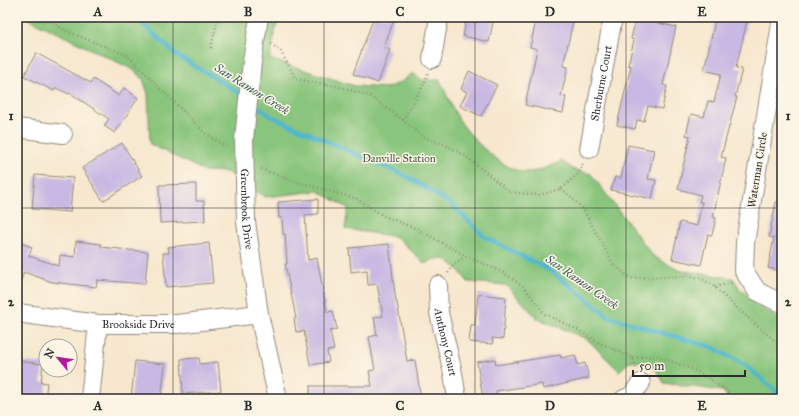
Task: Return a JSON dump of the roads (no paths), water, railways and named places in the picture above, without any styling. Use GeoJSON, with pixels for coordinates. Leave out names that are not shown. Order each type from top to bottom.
{"type":"FeatureCollection","features":[{"type":"Feature","properties":{"kind":"street","name":"Greenbrook Drive"},"geometry":{"type":"LineString","coordinates":[[259,17],[252,62],[244,139],[246,222],[259,314],[278,399]]}},
{"type":"Feature","properties":{"kind":"street"},"geometry":{"type":"LineString","coordinates":[[432,59],[439,17]]}},
{"type":"Feature","properties":{"kind":"street","name":"Sherburne Court"},"geometry":{"type":"LineString","coordinates":[[589,149],[613,17]]}},
{"type":"Feature","properties":{"kind":"street","name":"Waterman Circle"},"geometry":{"type":"LineString","coordinates":[[782,18],[745,242],[744,271],[757,291],[776,301],[782,302]]}},
{"type":"Feature","properties":{"kind":"street"},"geometry":{"type":"LineString","coordinates":[[17,128],[63,134]]}},
{"type":"Feature","properties":{"kind":"street","name":"Anthony Court"},"geometry":{"type":"LineString","coordinates":[[438,285],[439,313],[453,373],[457,399]]}},
{"type":"Feature","properties":{"kind":"street","name":"Brookside Drive"},"geometry":{"type":"LineString","coordinates":[[17,314],[98,324],[178,324],[259,314]]}},
{"type":"Feature","properties":{"kind":"street"},"geometry":{"type":"LineString","coordinates":[[90,399],[98,324]]}},
{"type":"Feature","properties":{"kind":"street"},"geometry":{"type":"LineString","coordinates":[[624,399],[631,396],[641,383]]}},
{"type":"Feature","properties":{"kind":"waterway","name":"San Ramon Creek"},"geometry":{"type":"LineString","coordinates":[[135,17],[178,56],[245,97]]}},
{"type":"Feature","properties":{"kind":"waterway","name":"San Ramon Creek"},"geometry":{"type":"LineString","coordinates":[[252,102],[271,116],[408,177],[450,203],[485,237],[551,271],[608,316],[712,347],[745,365],[782,396]]}},
{"type":"Feature","properties":{"kind":"park label","name":"Danville Station"},"geometry":{"type":"Point","coordinates":[399,158]}}]}
